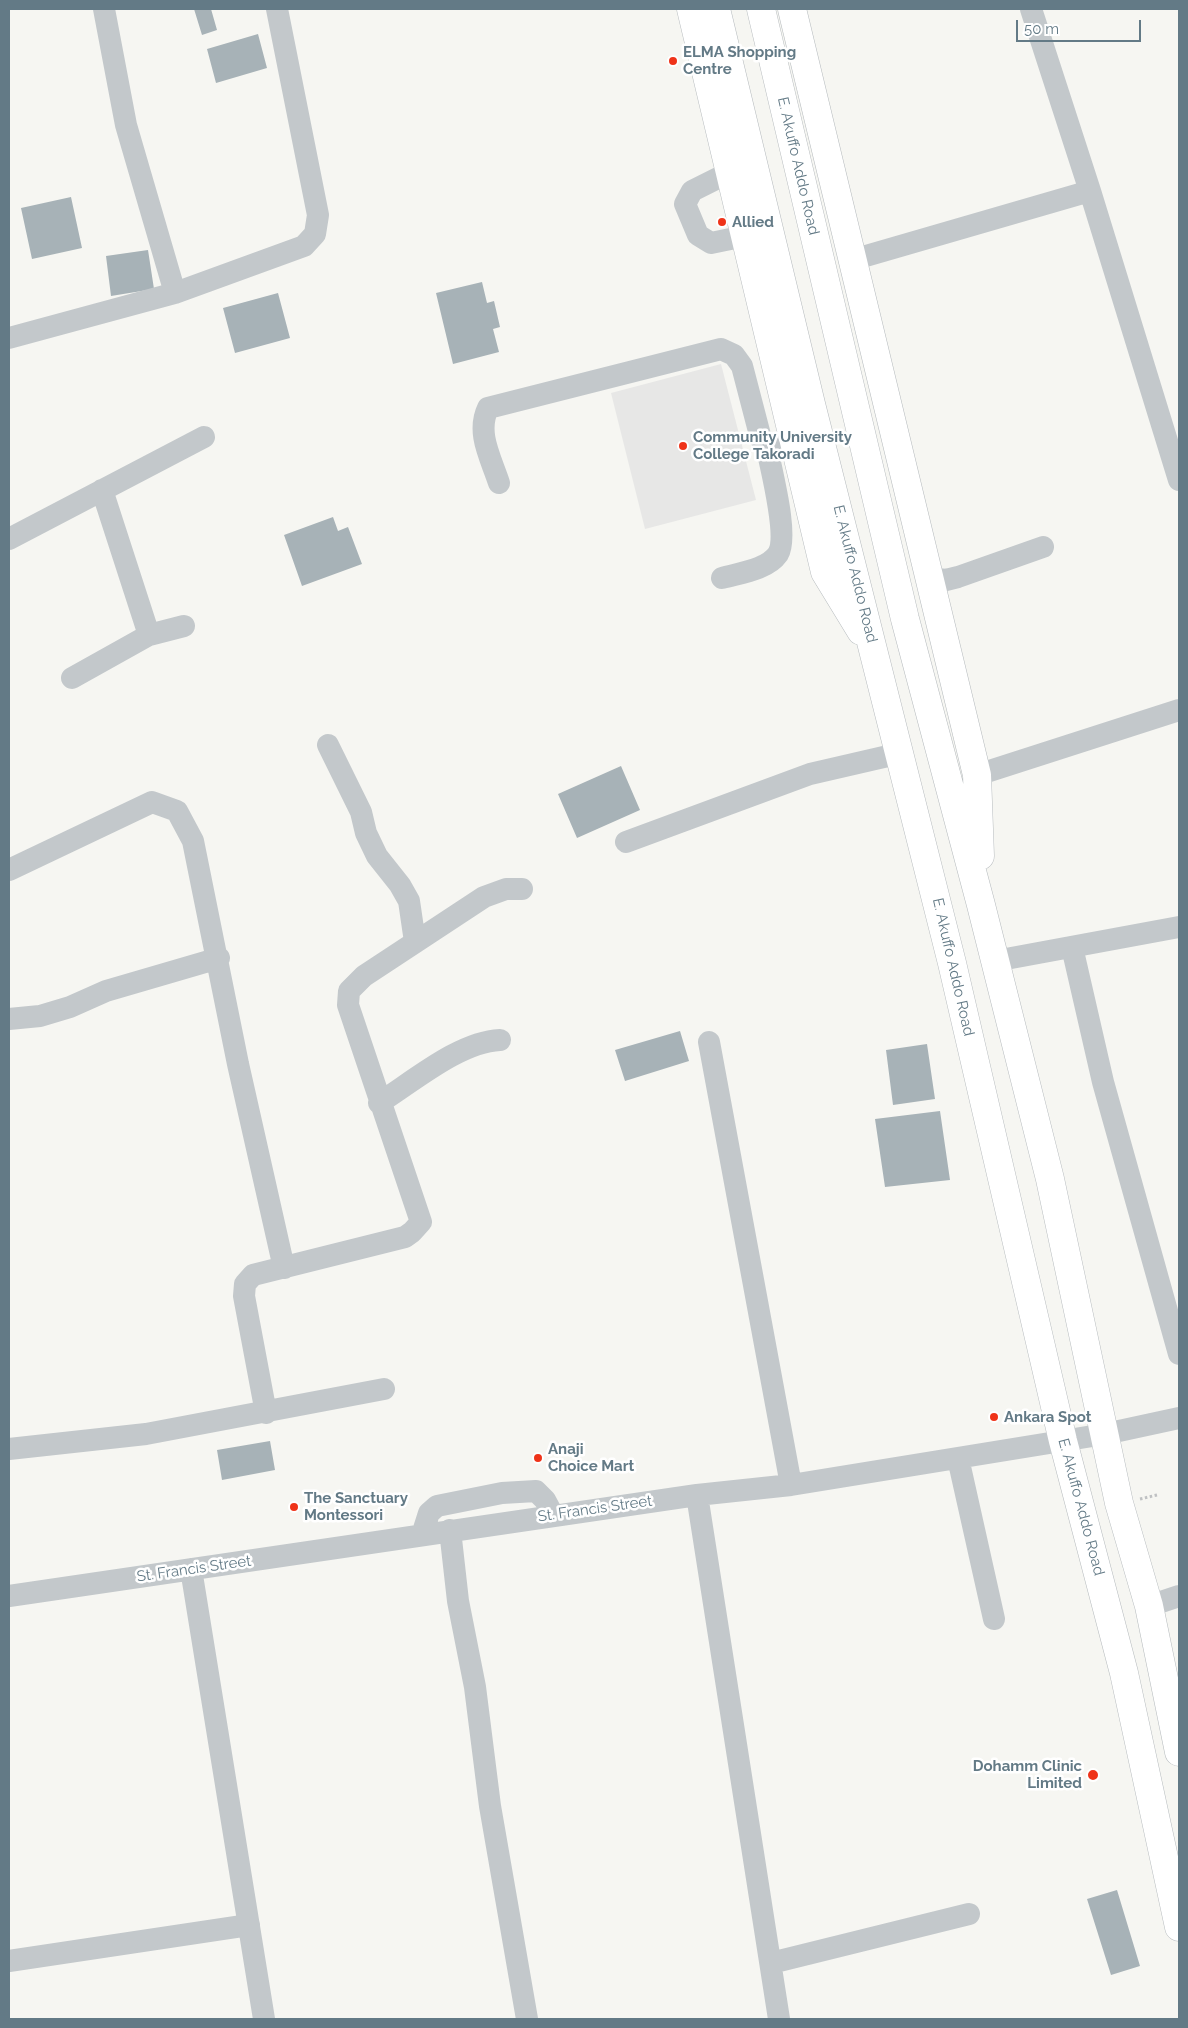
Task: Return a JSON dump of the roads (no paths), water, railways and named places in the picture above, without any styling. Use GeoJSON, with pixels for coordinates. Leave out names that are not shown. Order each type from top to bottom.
{"type":"FeatureCollection","features":[{"type":"Feature","properties":{"kind":"main road"},"geometry":{"type":"LineString","coordinates":[[691,9],[825,572],[876,655]]}},
{"type":"Feature","properties":{"kind":"main road","name":"E. Akuffo Addo Road"},"geometry":{"type":"LineString","coordinates":[[716,9],[811,404],[901,753],[952,963],[1063,1441],[1124,1673],[1179,1927]]}},
{"type":"Feature","properties":{"kind":"main road","name":"E. Akuffo Addo Road"},"geometry":{"type":"LineString","coordinates":[[761,9],[905,619],[981,906],[1050,1179],[1120,1503],[1148,1606],[1179,1752]]}},
{"type":"Feature","properties":{"kind":"main road"},"geometry":{"type":"LineString","coordinates":[[792,9],[977,776],[981,906]]}},
{"type":"Feature","properties":{"kind":"street"},"geometry":{"type":"LineString","coordinates":[[104,9],[126,125],[175,293]]}},
{"type":"Feature","properties":{"kind":"street"},"geometry":{"type":"LineString","coordinates":[[9,338],[175,293],[304,246],[315,234],[318,215],[277,9]]}},
{"type":"Feature","properties":{"kind":"street"},"geometry":{"type":"LineString","coordinates":[[1031,9],[1090,191],[1179,480]]}},
{"type":"Feature","properties":{"kind":"street"},"geometry":{"type":"LineString","coordinates":[[730,172],[692,191],[685,204],[698,235],[711,243],[745,236]]}},
{"type":"Feature","properties":{"kind":"street"},"geometry":{"type":"LineString","coordinates":[[852,260],[1090,191]]}},
{"type":"Feature","properties":{"kind":"street"},"geometry":{"type":"LineString","coordinates":[[499,482],[483,436],[482,421],[488,408],[720,349],[734,355],[742,366],[760,439],[767,448],[783,536],[778,554],[761,567],[722,578]]}},
{"type":"Feature","properties":{"kind":"street"},"geometry":{"type":"LineString","coordinates":[[9,539],[204,437]]}},
{"type":"Feature","properties":{"kind":"street"},"geometry":{"type":"LineString","coordinates":[[767,448],[778,449],[795,444]]}},
{"type":"Feature","properties":{"kind":"street"},"geometry":{"type":"LineString","coordinates":[[102,490],[149,635]]}},
{"type":"Feature","properties":{"kind":"street"},"geometry":{"type":"LineString","coordinates":[[929,578],[946,580],[958,577],[1043,547]]}},
{"type":"Feature","properties":{"kind":"street"},"geometry":{"type":"LineString","coordinates":[[72,678],[149,635],[184,626]]}},
{"type":"Feature","properties":{"kind":"street"},"geometry":{"type":"LineString","coordinates":[[977,776],[1179,710]]}},
{"type":"Feature","properties":{"kind":"street"},"geometry":{"type":"LineString","coordinates":[[328,745],[361,812],[366,833],[376,856],[400,885],[409,901],[415,942]]}},
{"type":"Feature","properties":{"kind":"street"},"geometry":{"type":"LineString","coordinates":[[626,842],[810,774],[901,753]]}},
{"type":"Feature","properties":{"kind":"street"},"geometry":{"type":"LineString","coordinates":[[9,870],[152,802],[177,811],[193,841],[219,958],[240,1073],[284,1268]]}},
{"type":"Feature","properties":{"kind":"street"},"geometry":{"type":"LineString","coordinates":[[266,1413],[244,1296],[244,1284],[253,1275],[405,1237],[421,1222],[348,1005],[349,991],[364,976],[484,897],[506,889],[522,889]]}},
{"type":"Feature","properties":{"kind":"street"},"geometry":{"type":"LineString","coordinates":[[995,961],[1179,927]]}},
{"type":"Feature","properties":{"kind":"street"},"geometry":{"type":"LineString","coordinates":[[1072,947],[1103,1082],[1179,1354]]}},
{"type":"Feature","properties":{"kind":"street"},"geometry":{"type":"LineString","coordinates":[[9,1019],[40,1016],[70,1007],[106,991],[219,958]]}},
{"type":"Feature","properties":{"kind":"street"},"geometry":{"type":"LineString","coordinates":[[380,1103],[466,1047],[485,1041],[500,1040]]}},
{"type":"Feature","properties":{"kind":"street"},"geometry":{"type":"LineString","coordinates":[[709,1042],[791,1485]]}},
{"type":"Feature","properties":{"kind":"street"},"geometry":{"type":"LineString","coordinates":[[9,1449],[146,1434],[266,1413],[384,1389]]}},
{"type":"Feature","properties":{"kind":"street","name":"St. Francis Street"},"geometry":{"type":"LineString","coordinates":[[9,1596],[553,1515],[697,1495],[791,1485],[1105,1434],[1179,1418]]}},
{"type":"Feature","properties":{"kind":"street"},"geometry":{"type":"LineString","coordinates":[[958,1458],[994,1619]]}},
{"type":"Feature","properties":{"kind":"street"},"geometry":{"type":"LineString","coordinates":[[422,1535],[429,1512],[437,1506],[502,1493],[536,1491],[546,1500],[553,1515]]}},
{"type":"Feature","properties":{"kind":"street"},"geometry":{"type":"LineString","coordinates":[[697,1495],[779,2019]]}},
{"type":"Feature","properties":{"kind":"street"},"geometry":{"type":"LineString","coordinates":[[450,1530],[458,1601],[475,1687],[490,1806],[527,2019]]}},
{"type":"Feature","properties":{"kind":"street"},"geometry":{"type":"LineString","coordinates":[[191,1569],[264,2019]]}},
{"type":"Feature","properties":{"kind":"street"},"geometry":{"type":"LineString","coordinates":[[1148,1606],[1179,1596]]}},
{"type":"Feature","properties":{"kind":"street"},"geometry":{"type":"LineString","coordinates":[[771,1963],[969,1914]]}},
{"type":"Feature","properties":{"kind":"street"},"geometry":{"type":"LineString","coordinates":[[9,1961],[249,1925]]}},
{"type":"Feature","properties":{"kind":"place","name":"ELMA Shopping Centre"},"geometry":{"type":"Point","coordinates":[673,61]}},
{"type":"Feature","properties":{"kind":"place","name":"Allied"},"geometry":{"type":"Point","coordinates":[722,222]}},
{"type":"Feature","properties":{"kind":"place","name":"Community University College Takoradi"},"geometry":{"type":"Point","coordinates":[683,446]}},
{"type":"Feature","properties":{"kind":"place","name":"Ankara Spot"},"geometry":{"type":"Point","coordinates":[994,1417]}},
{"type":"Feature","properties":{"kind":"place","name":"Anaji Choice Mart"},"geometry":{"type":"Point","coordinates":[538,1458]}},
{"type":"Feature","properties":{"kind":"place","name":"The Sanctuary Montessori"},"geometry":{"type":"Point","coordinates":[294,1507]}},
{"type":"Feature","properties":{"kind":"place","name":"Dohamm Clinic Limited"},"geometry":{"type":"Point","coordinates":[1093,1775]}}]}
